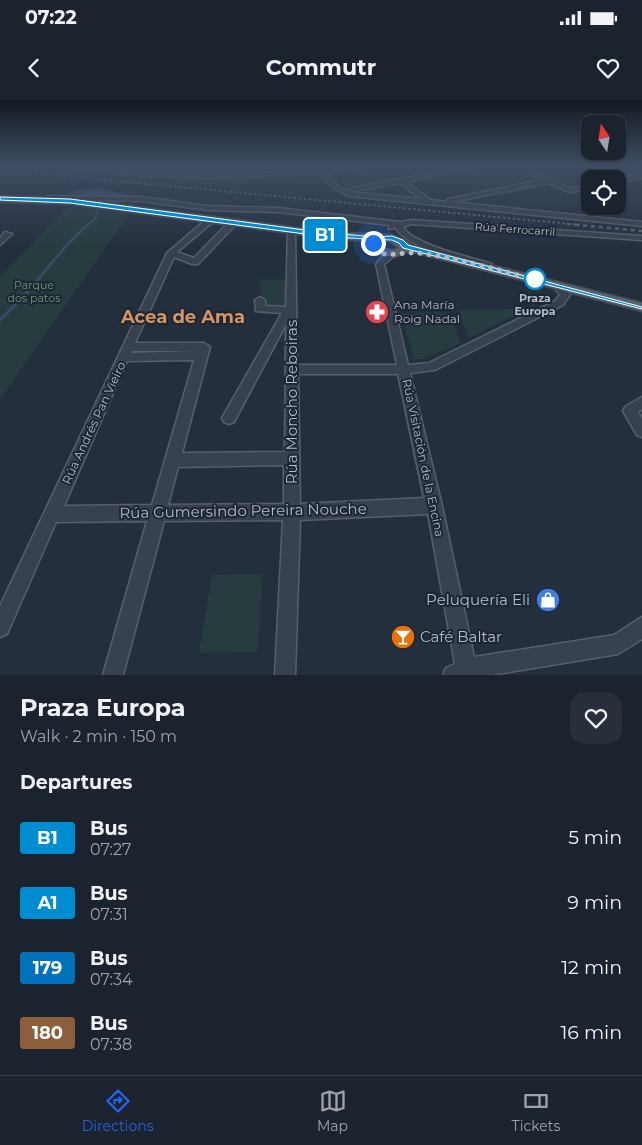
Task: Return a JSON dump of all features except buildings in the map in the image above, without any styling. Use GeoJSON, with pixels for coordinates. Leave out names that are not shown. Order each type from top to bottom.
{"type":"FeatureCollection","features":[{"type":"Feature","properties":{"kind":"main road"},"geometry":{"type":"LineString","coordinates":[[0,197],[70,201],[328,235],[366,243],[375,243],[503,271],[642,307]]}},
{"type":"Feature","properties":{"kind":"main road"},"geometry":{"type":"LineString","coordinates":[[375,243],[382,254],[399,248]]}},
{"type":"Feature","properties":{"kind":"main road"},"geometry":{"type":"LineString","coordinates":[[606,297],[642,298]]}},
{"type":"Feature","properties":{"kind":"street"},"geometry":{"type":"LineString","coordinates":[[346,193],[642,224]]}},
{"type":"Feature","properties":{"kind":"street"},"geometry":{"type":"LineString","coordinates":[[417,193],[430,202]]}},
{"type":"Feature","properties":{"kind":"street"},"geometry":{"type":"LineString","coordinates":[[441,203],[490,193]]}},
{"type":"Feature","properties":{"kind":"street"},"geometry":{"type":"LineString","coordinates":[[29,198],[141,199],[208,219],[278,210],[379,222],[394,226],[417,242],[503,271]]}},
{"type":"Feature","properties":{"kind":"street","name":"Rúa Andrés Pan Vieiro"},"geometry":{"type":"LineString","coordinates":[[0,627],[171,254],[208,219]]}},
{"type":"Feature","properties":{"kind":"street","name":"Rúa Ferrocarril"},"geometry":{"type":"LineString","coordinates":[[394,226],[412,222],[642,238]]}},
{"type":"Feature","properties":{"kind":"street"},"geometry":{"type":"LineString","coordinates":[[171,254],[195,262],[233,223]]}},
{"type":"Feature","properties":{"kind":"street"},"geometry":{"type":"LineString","coordinates":[[394,226],[399,248]]}},
{"type":"Feature","properties":{"kind":"street","name":"Rúa Moncho Reboiras"},"geometry":{"type":"LineString","coordinates":[[285,675],[292,512],[293,370],[291,230]]}},
{"type":"Feature","properties":{"kind":"street"},"geometry":{"type":"LineString","coordinates":[[0,242],[8,234]]}},
{"type":"Feature","properties":{"kind":"street","name":"Rúa Visitación de la Encina"},"geometry":{"type":"LineString","coordinates":[[399,248],[384,258],[380,264],[434,506],[459,672]]}},
{"type":"Feature","properties":{"kind":"street"},"geometry":{"type":"LineString","coordinates":[[293,370],[430,367],[559,303],[565,295],[558,286]]}},
{"type":"Feature","properties":{"kind":"street"},"geometry":{"type":"LineString","coordinates":[[260,300],[260,309],[292,310]]}},
{"type":"Feature","properties":{"kind":"street","name":"Rúa Moncho Reboiras"},"geometry":{"type":"LineString","coordinates":[[229,418],[286,314],[292,310]]}},
{"type":"Feature","properties":{"kind":"street"},"geometry":{"type":"LineString","coordinates":[[113,675],[203,352],[126,352]]}},
{"type":"Feature","properties":{"kind":"street"},"geometry":{"type":"LineString","coordinates":[[642,402],[630,411],[642,431]]}},
{"type":"Feature","properties":{"kind":"street"},"geometry":{"type":"LineString","coordinates":[[172,460],[292,458]]}},
{"type":"Feature","properties":{"kind":"street","name":"Rúa Gumersindo Pereira Nouche"},"geometry":{"type":"LineString","coordinates":[[52,514],[157,515],[434,506]]}},
{"type":"Feature","properties":{"kind":"street"},"geometry":{"type":"LineString","coordinates":[[459,672],[618,644],[642,627]]}},
{"type":"Feature","properties":{"kind":"green space","name":"Parque dos patos"},"geometry":{"type":"Polygon","coordinates":[[[68,207],[129,214],[0,399],[0,277],[68,207]]]}},
{"type":"Feature","properties":{"kind":"green space"},"geometry":{"type":"Polygon","coordinates":[[[259,279],[287,280],[286,308],[265,308],[259,279]]]}},
{"type":"Feature","properties":{"kind":"green space"},"geometry":{"type":"Polygon","coordinates":[[[528,309],[469,338],[457,310],[528,309]]]}},
{"type":"Feature","properties":{"kind":"green space"},"geometry":{"type":"Polygon","coordinates":[[[449,312],[461,343],[423,359],[414,359],[401,313],[449,312]]]}},
{"type":"Feature","properties":{"kind":"green space"},"geometry":{"type":"Polygon","coordinates":[[[263,574],[257,652],[199,653],[212,575],[263,574]]]}},
{"type":"Feature","properties":{"kind":"water"},"geometry":{"type":"Polygon","coordinates":[[[72,193],[120,193],[133,196],[69,196],[72,193]]]}},
{"type":"Feature","properties":{"kind":"waterway"},"geometry":{"type":"LineString","coordinates":[[87,225],[95,219],[98,210]]}},
{"type":"Feature","properties":{"kind":"waterway"},"geometry":{"type":"LineString","coordinates":[[20,300],[70,242],[89,224]]}},
{"type":"Feature","properties":{"kind":"waterway"},"geometry":{"type":"LineString","coordinates":[[0,320],[20,300]]}},
{"type":"Feature","properties":{"kind":"railway"},"geometry":{"type":"LineString","coordinates":[[241,193],[581,225]]}},
{"type":"Feature","properties":{"kind":"railway"},"geometry":{"type":"LineString","coordinates":[[567,224],[642,231]]}},
{"type":"Feature","properties":{"kind":"bus line","name":"B1"},"geometry":{"type":"LineString","coordinates":[[0,199],[29,198],[70,201],[328,235],[378,239],[392,238],[401,241],[405,247],[642,307]]}},
{"type":"Feature","properties":{"kind":"place","name":"Praza Europa"},"geometry":{"type":"Point","coordinates":[535,279]}},
{"type":"Feature","properties":{"kind":"place","name":"Ana María Roig Nadal"},"geometry":{"type":"Point","coordinates":[377,312]}},
{"type":"Feature","properties":{"kind":"place","name":"Peluquería Eli"},"geometry":{"type":"Point","coordinates":[548,600]}},
{"type":"Feature","properties":{"kind":"place","name":"Café Baltar"},"geometry":{"type":"Point","coordinates":[403,637]}},
{"type":"Feature","properties":{"kind":"district","name":"Acea de Ama"},"geometry":{"type":"Point","coordinates":[183,317]}},
{"type":"Feature","properties":{"kind":"route"},"geometry":{"type":"LineString","coordinates":[[373,243],[374,250],[382,254],[392,255],[412,252],[436,255],[539,281],[535,279]]}}]}
